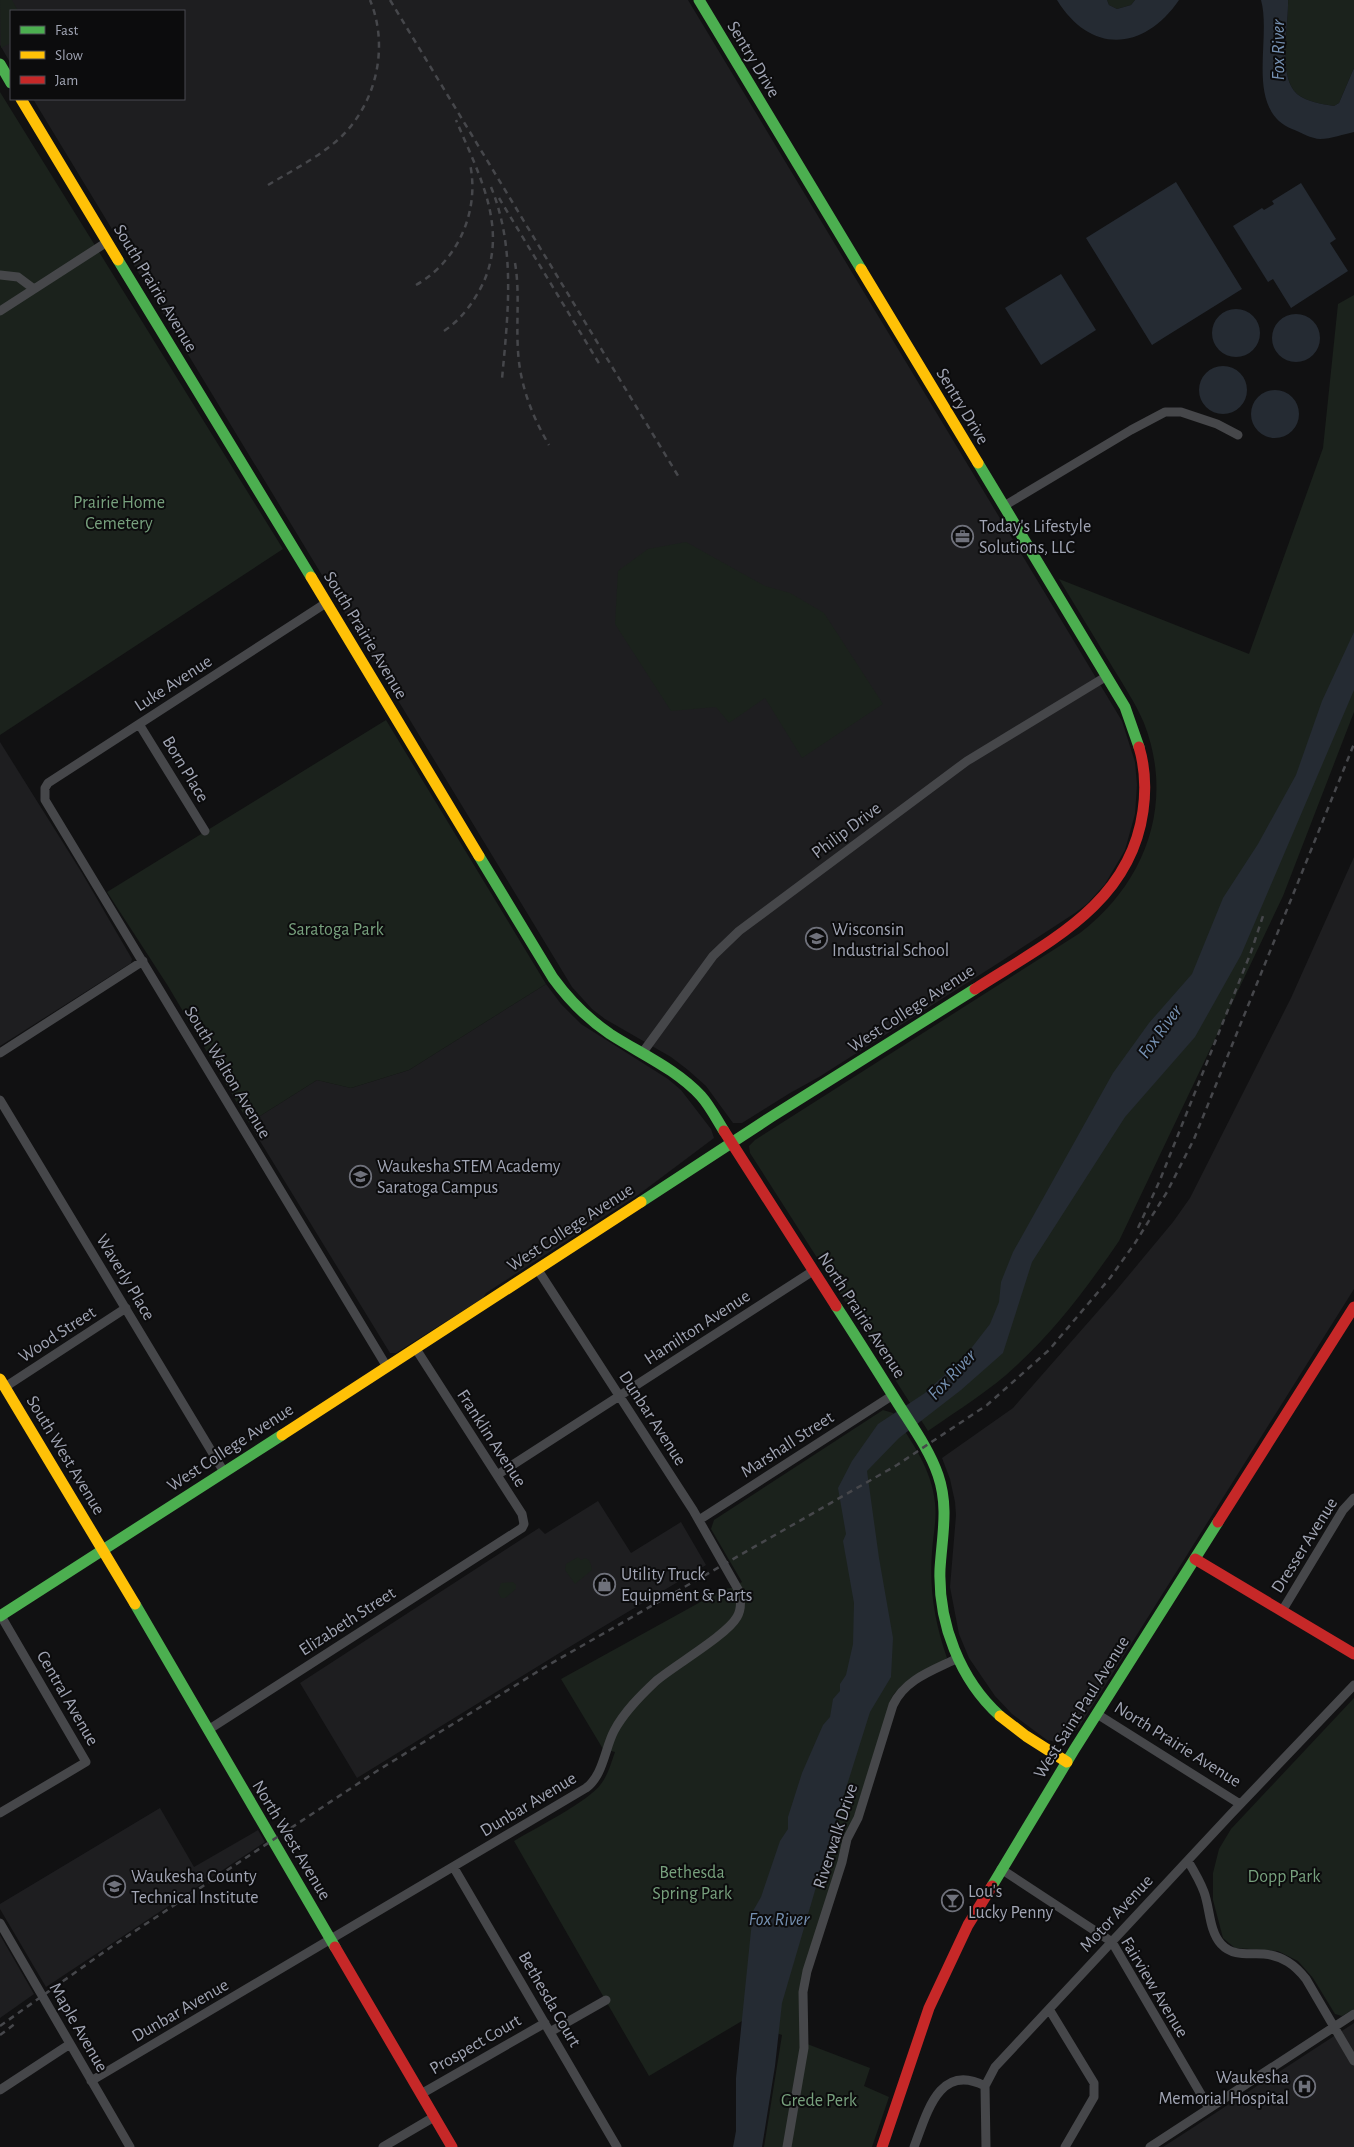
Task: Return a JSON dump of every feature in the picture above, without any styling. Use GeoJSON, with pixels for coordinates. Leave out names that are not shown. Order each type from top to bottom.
{"type":"FeatureCollection","features":[{"type":"Feature","properties":{"kind":"street","name":"Sentry Drive"},"geometry":{"type":"LineString","coordinates":[[699,0],[1130,717],[1142,752],[1145,774],[1145,800],[1142,825],[1135,845]]}},
{"type":"Feature","properties":{"kind":"street"},"geometry":{"type":"LineString","coordinates":[[0,64],[10,81]]}},
{"type":"Feature","properties":{"kind":"street","name":"South Prairie Avenue"},"geometry":{"type":"LineString","coordinates":[[22,100],[560,988],[591,1020],[612,1035],[667,1066],[691,1085],[732,1142]]}},
{"type":"Feature","properties":{"kind":"street"},"geometry":{"type":"LineString","coordinates":[[0,310],[107,242]]}},
{"type":"Feature","properties":{"kind":"street"},"geometry":{"type":"LineString","coordinates":[[0,275],[18,277],[34,289]]}},
{"type":"Feature","properties":{"kind":"street"},"geometry":{"type":"LineString","coordinates":[[1004,506],[1131,430],[1165,412],[1181,412],[1217,424],[1238,435]]}},
{"type":"Feature","properties":{"kind":"street","name":"Luke Avenue"},"geometry":{"type":"LineString","coordinates":[[44,794],[48,783],[326,603]]}},
{"type":"Feature","properties":{"kind":"street","name":"Philip Drive"},"geometry":{"type":"LineString","coordinates":[[643,1052],[713,956],[739,930],[967,761],[1107,676]]}},
{"type":"Feature","properties":{"kind":"street","name":"Born Place"},"geometry":{"type":"LineString","coordinates":[[139,724],[205,831]]}},
{"type":"Feature","properties":{"kind":"street","name":"South Walton Avenue"},"geometry":{"type":"LineString","coordinates":[[44,794],[45,800],[387,1367]]}},
{"type":"Feature","properties":{"kind":"street","name":"West College Avenue"},"geometry":{"type":"LineString","coordinates":[[1,1616],[538,1270],[732,1142],[1082,918],[1112,888],[1124,869],[1135,845]]}},
{"type":"Feature","properties":{"kind":"street"},"geometry":{"type":"LineString","coordinates":[[0,1053],[143,961]]}},
{"type":"Feature","properties":{"kind":"street","name":"Waverly Place"},"geometry":{"type":"LineString","coordinates":[[0,1100],[224,1472]]}},
{"type":"Feature","properties":{"kind":"street","name":"North Prairie Avenue"},"geometry":{"type":"LineString","coordinates":[[732,1142],[932,1459],[943,1495],[945,1522],[940,1592],[945,1620],[958,1658],[977,1691],[999,1715],[1025,1736],[1067,1762]]}},
{"type":"Feature","properties":{"kind":"street","name":"Dunbar Avenue"},"geometry":{"type":"LineString","coordinates":[[91,2081],[454,1868],[591,1785],[595,1780],[614,1730],[641,1695],[733,1622],[740,1607],[739,1591],[699,1520],[538,1270]]}},
{"type":"Feature","properties":{"kind":"street","name":"Hamilton Avenue"},"geometry":{"type":"LineString","coordinates":[[497,1475],[813,1271]]}},
{"type":"Feature","properties":{"kind":"street","name":"West Saint Paul Avenue"},"geometry":{"type":"LineString","coordinates":[[882,2147],[928,2008],[968,1925],[1067,1762],[1354,1307]]}},
{"type":"Feature","properties":{"kind":"street","name":"Wood Street"},"geometry":{"type":"LineString","coordinates":[[2,1383],[126,1308]]}},
{"type":"Feature","properties":{"kind":"street","name":"Franklin Avenue"},"geometry":{"type":"LineString","coordinates":[[416,1349],[497,1475],[524,1521],[522,1528],[504,1539]]}},
{"type":"Feature","properties":{"kind":"street","name":"South West Avenue"},"geometry":{"type":"LineString","coordinates":[[2,1383],[103,1550]]}},
{"type":"Feature","properties":{"kind":"street","name":"Marshall Street"},"geometry":{"type":"LineString","coordinates":[[699,1520],[893,1395]]}},
{"type":"Feature","properties":{"kind":"street","name":"Dresser Avenue"},"geometry":{"type":"LineString","coordinates":[[1282,1611],[1343,1510],[1354,1498]]}},
{"type":"Feature","properties":{"kind":"street","name":"Elizabeth Street"},"geometry":{"type":"LineString","coordinates":[[208,1730],[504,1539]]}},
{"type":"Feature","properties":{"kind":"street","name":"North West Avenue"},"geometry":{"type":"LineString","coordinates":[[103,1550],[452,2147]]}},
{"type":"Feature","properties":{"kind":"street"},"geometry":{"type":"LineString","coordinates":[[1195,1559],[1354,1654]]}},
{"type":"Feature","properties":{"kind":"street","name":"Central Avenue"},"geometry":{"type":"LineString","coordinates":[[0,1813],[86,1762],[1,1616]]}},
{"type":"Feature","properties":{"kind":"street","name":"Riverwalk Drive"},"geometry":{"type":"LineString","coordinates":[[787,2147],[804,2048],[803,2001],[808,1971],[842,1862],[847,1838],[858,1818],[893,1705],[901,1690],[913,1681],[958,1658]]}},
{"type":"Feature","properties":{"kind":"street","name":"Motor Avenue"},"geometry":{"type":"LineString","coordinates":[[985,2086],[995,2067],[1240,1804],[1354,1685]]}},
{"type":"Feature","properties":{"kind":"street","name":"North Prairie Avenue"},"geometry":{"type":"LineString","coordinates":[[1097,1714],[1240,1804]]}},
{"type":"Feature","properties":{"kind":"street"},"geometry":{"type":"LineString","coordinates":[[1188,1861],[1204,1892],[1214,1932],[1221,1944],[1241,1954],[1276,1956],[1294,1965],[1306,1979],[1354,2061]]}},
{"type":"Feature","properties":{"kind":"street","name":"Bethesda Court"},"geometry":{"type":"LineString","coordinates":[[454,1868],[617,2147]]}},
{"type":"Feature","properties":{"kind":"street","name":"Fairview Avenue"},"geometry":{"type":"LineString","coordinates":[[1001,1869],[1112,1942],[1209,2108]]}},
{"type":"Feature","properties":{"kind":"street","name":"Maple Avenue"},"geometry":{"type":"LineString","coordinates":[[0,1923],[130,2147]]}},
{"type":"Feature","properties":{"kind":"street"},"geometry":{"type":"LineString","coordinates":[[550,2032],[606,2000]]}},
{"type":"Feature","properties":{"kind":"street"},"geometry":{"type":"LineString","coordinates":[[1049,2009],[1094,2083],[1095,2090],[1094,2097],[1065,2147]]}},
{"type":"Feature","properties":{"kind":"street"},"geometry":{"type":"LineString","coordinates":[[1150,2147],[1354,2014]]}},
{"type":"Feature","properties":{"kind":"street","name":"Prospect Court"},"geometry":{"type":"LineString","coordinates":[[421,2094],[545,2023]]}},
{"type":"Feature","properties":{"kind":"street"},"geometry":{"type":"LineString","coordinates":[[0,2090],[70,2044]]}},
{"type":"Feature","properties":{"kind":"street"},"geometry":{"type":"LineString","coordinates":[[914,2147],[929,2109],[944,2087],[959,2079],[976,2081],[985,2086],[986,2147]]}},
{"type":"Feature","properties":{"kind":"street"},"geometry":{"type":"LineString","coordinates":[[383,2147],[434,2117]]}},
{"type":"Feature","properties":{"kind":"shaded area"},"geometry":{"type":"Polygon","coordinates":[[[0,0],[688,0],[1122,721],[1135,762],[1137,785],[1135,814],[1125,850],[1105,884],[1087,904],[1075,913],[1000,962],[819,1077],[742,1123],[733,1123],[706,1086],[688,1070],[671,1057],[605,1019],[592,1009],[572,987],[34,100],[185,100],[185,10],[10,10],[10,62],[0,45],[0,0]]]}},
{"type":"Feature","properties":{"kind":"shaded area"},"geometry":{"type":"Polygon","coordinates":[[[0,742],[82,873],[132,959],[131,963],[0,1046],[0,742]]]}},
{"type":"Feature","properties":{"kind":"shaded area"},"geometry":{"type":"Polygon","coordinates":[[[1354,857],[1354,1289],[1079,1727],[1066,1741],[1056,1742],[1047,1740],[1012,1714],[995,1696],[969,1658],[959,1634],[950,1587],[956,1515],[955,1502],[950,1479],[942,1458],[1013,1408],[1114,1293],[1173,1222],[1190,1198],[1291,998],[1354,857]]]}},
{"type":"Feature","properties":{"kind":"shaded area"},"geometry":{"type":"Polygon","coordinates":[[[546,984],[561,1004],[581,1024],[668,1079],[681,1090],[711,1129],[714,1138],[638,1195],[486,1293],[483,1298],[396,1353],[390,1353],[249,1123],[317,1080],[351,1088],[409,1070],[546,984]]]}},
{"type":"Feature","properties":{"kind":"shaded area"},"geometry":{"type":"Polygon","coordinates":[[[598,1501],[631,1553],[681,1522],[706,1565],[357,1778],[300,1683],[539,1528],[545,1534],[598,1501]]]}},
{"type":"Feature","properties":{"kind":"shaded area","name":"Waukesha County Technical Institute"},"geometry":{"type":"Polygon","coordinates":[[[160,1808],[194,1867],[258,1830],[265,1842],[46,1987],[0,1909],[0,1904],[160,1808]]]}},
{"type":"Feature","properties":{"kind":"shaded area"},"geometry":{"type":"Polygon","coordinates":[[[0,1935],[34,1994],[0,2018],[0,1935]]]}},
{"type":"Feature","properties":{"kind":"shaded area","name":"Waukesha Memorial Hospital"},"geometry":{"type":"Polygon","coordinates":[[[1354,2023],[1354,2147],[1163,2147],[1325,2042],[1354,2023]]]}},
{"type":"Feature","properties":{"kind":"green space"},"geometry":{"type":"Polygon","coordinates":[[[0,0],[12,0],[17,10],[10,10],[10,44],[1,48],[0,0]]]}},
{"type":"Feature","properties":{"kind":"green space"},"geometry":{"type":"Polygon","coordinates":[[[1107,0],[1135,0],[1131,5],[1117,9],[1109,5],[1107,0]]]}},
{"type":"Feature","properties":{"kind":"green space"},"geometry":{"type":"Polygon","coordinates":[[[1288,0],[1354,0],[1354,68],[1339,103],[1334,106],[1305,99],[1297,94],[1291,86],[1287,75],[1285,50],[1288,0]]]}},
{"type":"Feature","properties":{"kind":"green space","name":"Prairie Home Cemetery"},"geometry":{"type":"Polygon","coordinates":[[[0,92],[283,549],[0,735],[0,92]]]}},
{"type":"Feature","properties":{"kind":"green space"},"geometry":{"type":"Polygon","coordinates":[[[1354,295],[1354,712],[1283,896],[1119,1241],[1071,1306],[1032,1351],[974,1400],[928,1431],[750,1153],[749,1146],[755,1140],[1080,933],[1103,913],[1122,890],[1137,865],[1148,839],[1155,811],[1156,782],[1153,753],[1144,723],[1137,708],[1059,579],[1249,654],[1323,448],[1338,304],[1354,295]]]}},
{"type":"Feature","properties":{"kind":"green space"},"geometry":{"type":"Polygon","coordinates":[[[686,542],[765,586],[790,593],[824,613],[883,704],[802,758],[765,698],[729,723],[716,707],[671,711],[615,624],[618,571],[648,549],[686,542]]]}},
{"type":"Feature","properties":{"kind":"green space","name":"Saratoga Park"},"geometry":{"type":"Polygon","coordinates":[[[386,720],[546,984],[409,1070],[351,1088],[317,1080],[249,1123],[168,986],[107,892],[386,720]]]}},
{"type":"Feature","properties":{"kind":"green space","name":"Bethesda Spring Park"},"geometry":{"type":"Polygon","coordinates":[[[883,1410],[893,1413],[920,1456],[930,1479],[936,1515],[932,1546],[932,1593],[939,1632],[947,1658],[940,1664],[905,1683],[892,1697],[852,1823],[842,1841],[840,1858],[808,1958],[802,2042],[870,2068],[864,2086],[889,2097],[872,2147],[764,2147],[782,2035],[742,2021],[649,2076],[514,1841],[585,1799],[606,1777],[615,1752],[603,1749],[561,1679],[724,1589],[731,1588],[742,1582],[711,1529],[714,1520],[883,1410]]]}},
{"type":"Feature","properties":{"kind":"green space"},"geometry":{"type":"Polygon","coordinates":[[[578,1557],[581,1560],[585,1558],[588,1560],[592,1570],[575,1584],[565,1570],[566,1564],[578,1557]]]}},
{"type":"Feature","properties":{"kind":"green space"},"geometry":{"type":"Polygon","coordinates":[[[513,1582],[516,1585],[516,1589],[505,1598],[501,1598],[498,1592],[501,1583],[513,1582]]]}},
{"type":"Feature","properties":{"kind":"green space","name":"Dopp Park"},"geometry":{"type":"Polygon","coordinates":[[[1354,1698],[1354,2009],[1342,2016],[1335,2014],[1313,1978],[1298,1961],[1278,1951],[1235,1948],[1223,1938],[1213,1900],[1213,1873],[1219,1849],[1231,1829],[1354,1698]]]}},
{"type":"Feature","properties":{"kind":"water"},"geometry":{"type":"Polygon","coordinates":[[[1057,0],[1107,0],[1109,5],[1117,9],[1131,5],[1135,0],[1179,0],[1165,17],[1150,29],[1134,37],[1118,40],[1101,38],[1085,30],[1071,18],[1057,0]]]}},
{"type":"Feature","properties":{"kind":"water","name":"Fox River"},"geometry":{"type":"Polygon","coordinates":[[[1261,0],[1288,0],[1285,49],[1287,75],[1291,86],[1301,97],[1334,106],[1339,103],[1354,68],[1354,132],[1317,139],[1292,129],[1277,119],[1268,106],[1264,90],[1264,16],[1261,0]]]}},
{"type":"Feature","properties":{"kind":"water"},"geometry":{"type":"Polygon","coordinates":[[[1176,182],[1242,289],[1152,345],[1086,238],[1176,182]]]}},
{"type":"Feature","properties":{"kind":"water"},"geometry":{"type":"Polygon","coordinates":[[[1301,183],[1336,239],[1330,243],[1348,271],[1291,308],[1273,279],[1268,282],[1233,226],[1262,208],[1264,210],[1274,204],[1272,201],[1301,183]]]}},
{"type":"Feature","properties":{"kind":"water"},"geometry":{"type":"Polygon","coordinates":[[[1061,274],[1096,330],[1041,365],[1005,308],[1061,274]]]}},
{"type":"Feature","properties":{"kind":"water"},"geometry":{"type":"Polygon","coordinates":[[[1236,309],[1245,311],[1253,316],[1258,324],[1260,333],[1258,342],[1253,350],[1245,355],[1236,357],[1227,355],[1219,350],[1214,342],[1212,333],[1214,324],[1219,316],[1227,311],[1236,309]]]}},
{"type":"Feature","properties":{"kind":"water"},"geometry":{"type":"Polygon","coordinates":[[[1296,314],[1305,316],[1313,321],[1318,329],[1320,338],[1318,347],[1313,355],[1305,360],[1296,362],[1287,360],[1279,355],[1274,347],[1272,338],[1274,329],[1279,321],[1287,316],[1296,314]]]}},
{"type":"Feature","properties":{"kind":"water"},"geometry":{"type":"Polygon","coordinates":[[[1223,366],[1232,368],[1240,373],[1245,381],[1247,390],[1245,399],[1240,407],[1232,412],[1223,414],[1214,412],[1206,407],[1201,399],[1199,390],[1201,381],[1206,373],[1214,368],[1223,366]]]}},
{"type":"Feature","properties":{"kind":"water"},"geometry":{"type":"Polygon","coordinates":[[[1275,390],[1284,392],[1292,397],[1297,405],[1299,414],[1297,423],[1292,431],[1284,436],[1275,438],[1266,436],[1258,431],[1253,423],[1251,414],[1253,405],[1258,397],[1266,392],[1275,390]]]}},
{"type":"Feature","properties":{"kind":"water","name":"Fox River"},"geometry":{"type":"Polygon","coordinates":[[[1354,632],[1354,690],[1241,955],[1195,1037],[1125,1117],[1032,1262],[1003,1353],[961,1390],[899,1438],[867,1471],[879,1558],[893,1638],[891,1677],[870,1712],[782,2003],[775,2066],[762,2147],[733,2147],[736,2131],[736,2078],[753,1911],[761,1897],[780,1841],[788,1829],[788,1817],[802,1773],[823,1725],[830,1717],[833,1699],[840,1691],[840,1684],[846,1675],[853,1644],[854,1603],[843,1541],[846,1534],[838,1488],[852,1461],[878,1424],[925,1393],[966,1355],[990,1324],[999,1302],[1001,1282],[1013,1252],[1113,1073],[1149,1023],[1192,974],[1223,898],[1258,844],[1296,775],[1322,701],[1354,632]]]}},
{"type":"Feature","properties":{"kind":"railway"},"geometry":{"type":"LineString","coordinates":[[268,185],[334,143],[354,122],[364,106],[371,90],[379,54],[379,36],[370,0]]}},
{"type":"Feature","properties":{"kind":"railway"},"geometry":{"type":"LineString","coordinates":[[390,0],[680,479]]}},
{"type":"Feature","properties":{"kind":"railway"},"geometry":{"type":"LineString","coordinates":[[444,331],[464,313],[479,291],[488,269],[493,248],[489,204],[456,120]]}},
{"type":"Feature","properties":{"kind":"railway"},"geometry":{"type":"LineString","coordinates":[[416,285],[444,263],[462,233],[472,199],[470,164]]}},
{"type":"Feature","properties":{"kind":"railway"},"geometry":{"type":"LineString","coordinates":[[491,187],[499,210],[507,257],[508,306],[502,379]]}},
{"type":"Feature","properties":{"kind":"railway"},"geometry":{"type":"LineString","coordinates":[[499,198],[600,365]]}},
{"type":"Feature","properties":{"kind":"railway"},"geometry":{"type":"LineString","coordinates":[[515,263],[518,351],[521,376],[532,411],[549,445]]}},
{"type":"Feature","properties":{"kind":"railway"},"geometry":{"type":"LineString","coordinates":[[0,2026],[111,1947],[377,1771],[545,1667],[897,1465],[987,1405],[1049,1350],[1110,1278],[1135,1243],[1167,1192],[1194,1139],[1354,744]]}},
{"type":"Feature","properties":{"kind":"railway"},"geometry":{"type":"LineString","coordinates":[[1138,1228],[1160,1180],[1251,952],[1263,916]]}},
{"type":"Feature","properties":{"kind":"railway"},"geometry":{"type":"LineString","coordinates":[[0,2035],[16,2023]]}},
{"type":"Feature","properties":{"kind":"traffic: fast"},"geometry":{"type":"LineString","coordinates":[[699,0],[861,269]]}},
{"type":"Feature","properties":{"kind":"traffic: fast"},"geometry":{"type":"LineString","coordinates":[[0,64],[10,81]]}},
{"type":"Feature","properties":{"kind":"traffic: fast"},"geometry":{"type":"LineString","coordinates":[[118,260],[311,577]]}},
{"type":"Feature","properties":{"kind":"traffic: fast"},"geometry":{"type":"LineString","coordinates":[[978,463],[1125,707],[1139,747]]}},
{"type":"Feature","properties":{"kind":"traffic: fast"},"geometry":{"type":"LineString","coordinates":[[479,856],[553,978],[579,1009],[610,1034],[658,1062],[691,1086],[707,1104],[724,1131]]}},
{"type":"Feature","properties":{"kind":"traffic: fast"},"geometry":{"type":"LineString","coordinates":[[641,1202],[771,1117],[975,989]]}},
{"type":"Feature","properties":{"kind":"traffic: fast"},"geometry":{"type":"LineString","coordinates":[[836,1306],[920,1438],[934,1465],[941,1487],[944,1510],[940,1589],[948,1630],[954,1649],[973,1685],[1000,1716]]}},
{"type":"Feature","properties":{"kind":"traffic: fast"},"geometry":{"type":"LineString","coordinates":[[0,1616],[282,1435]]}},
{"type":"Feature","properties":{"kind":"traffic: fast"},"geometry":{"type":"LineString","coordinates":[[992,1886],[1074,1750],[1218,1522]]}},
{"type":"Feature","properties":{"kind":"traffic: fast"},"geometry":{"type":"LineString","coordinates":[[135,1604],[335,1947]]}},
{"type":"Feature","properties":{"kind":"traffic: slow"},"geometry":{"type":"LineString","coordinates":[[22,100],[118,260]]}},
{"type":"Feature","properties":{"kind":"traffic: slow"},"geometry":{"type":"LineString","coordinates":[[861,269],[978,463]]}},
{"type":"Feature","properties":{"kind":"traffic: slow"},"geometry":{"type":"LineString","coordinates":[[311,577],[479,856]]}},
{"type":"Feature","properties":{"kind":"traffic: slow"},"geometry":{"type":"LineString","coordinates":[[282,1435],[641,1202]]}},
{"type":"Feature","properties":{"kind":"traffic: slow"},"geometry":{"type":"LineString","coordinates":[[0,1379],[135,1604]]}},
{"type":"Feature","properties":{"kind":"traffic: slow"},"geometry":{"type":"LineString","coordinates":[[1000,1716],[1026,1736],[1067,1762]]}},
{"type":"Feature","properties":{"kind":"traffic: jam"},"geometry":{"type":"LineString","coordinates":[[975,989],[1056,937],[1081,918],[1103,896],[1121,872],[1135,844],[1143,811],[1143,762],[1139,747]]}},
{"type":"Feature","properties":{"kind":"traffic: jam"},"geometry":{"type":"LineString","coordinates":[[724,1131],[836,1306]]}},
{"type":"Feature","properties":{"kind":"traffic: jam"},"geometry":{"type":"LineString","coordinates":[[1218,1522],[1354,1307]]}},
{"type":"Feature","properties":{"kind":"traffic: jam"},"geometry":{"type":"LineString","coordinates":[[1195,1559],[1354,1654]]}},
{"type":"Feature","properties":{"kind":"traffic: jam"},"geometry":{"type":"LineString","coordinates":[[882,2147],[929,2008],[968,1925],[992,1886]]}},
{"type":"Feature","properties":{"kind":"traffic: jam"},"geometry":{"type":"LineString","coordinates":[[335,1947],[452,2147]]}},
{"type":"Feature","properties":{"kind":"place","name":"Today's Lifestyle Solutions, LLC"},"geometry":{"type":"Point","coordinates":[963,536]}},
{"type":"Feature","properties":{"kind":"place","name":"Wisconsin Industrial School"},"geometry":{"type":"Point","coordinates":[816,939]}},
{"type":"Feature","properties":{"kind":"place","name":"Waukesha STEM Academy Saratoga Campus"},"geometry":{"type":"Point","coordinates":[361,1176]}},
{"type":"Feature","properties":{"kind":"place","name":"Utility Truck Equipment & Parts"},"geometry":{"type":"Point","coordinates":[605,1584]}},
{"type":"Feature","properties":{"kind":"place","name":"Waukesha County Technical Institute"},"geometry":{"type":"Point","coordinates":[115,1886]}},
{"type":"Feature","properties":{"kind":"place","name":"Lou's Lucky Penny"},"geometry":{"type":"Point","coordinates":[952,1901]}},
{"type":"Feature","properties":{"kind":"place","name":"Waukesha Memorial Hospital"},"geometry":{"type":"Point","coordinates":[1305,2087]}},
{"type":"Feature","properties":{"kind":"park label","name":"Grede Perk"},"geometry":{"type":"Point","coordinates":[819,2100]}}]}
